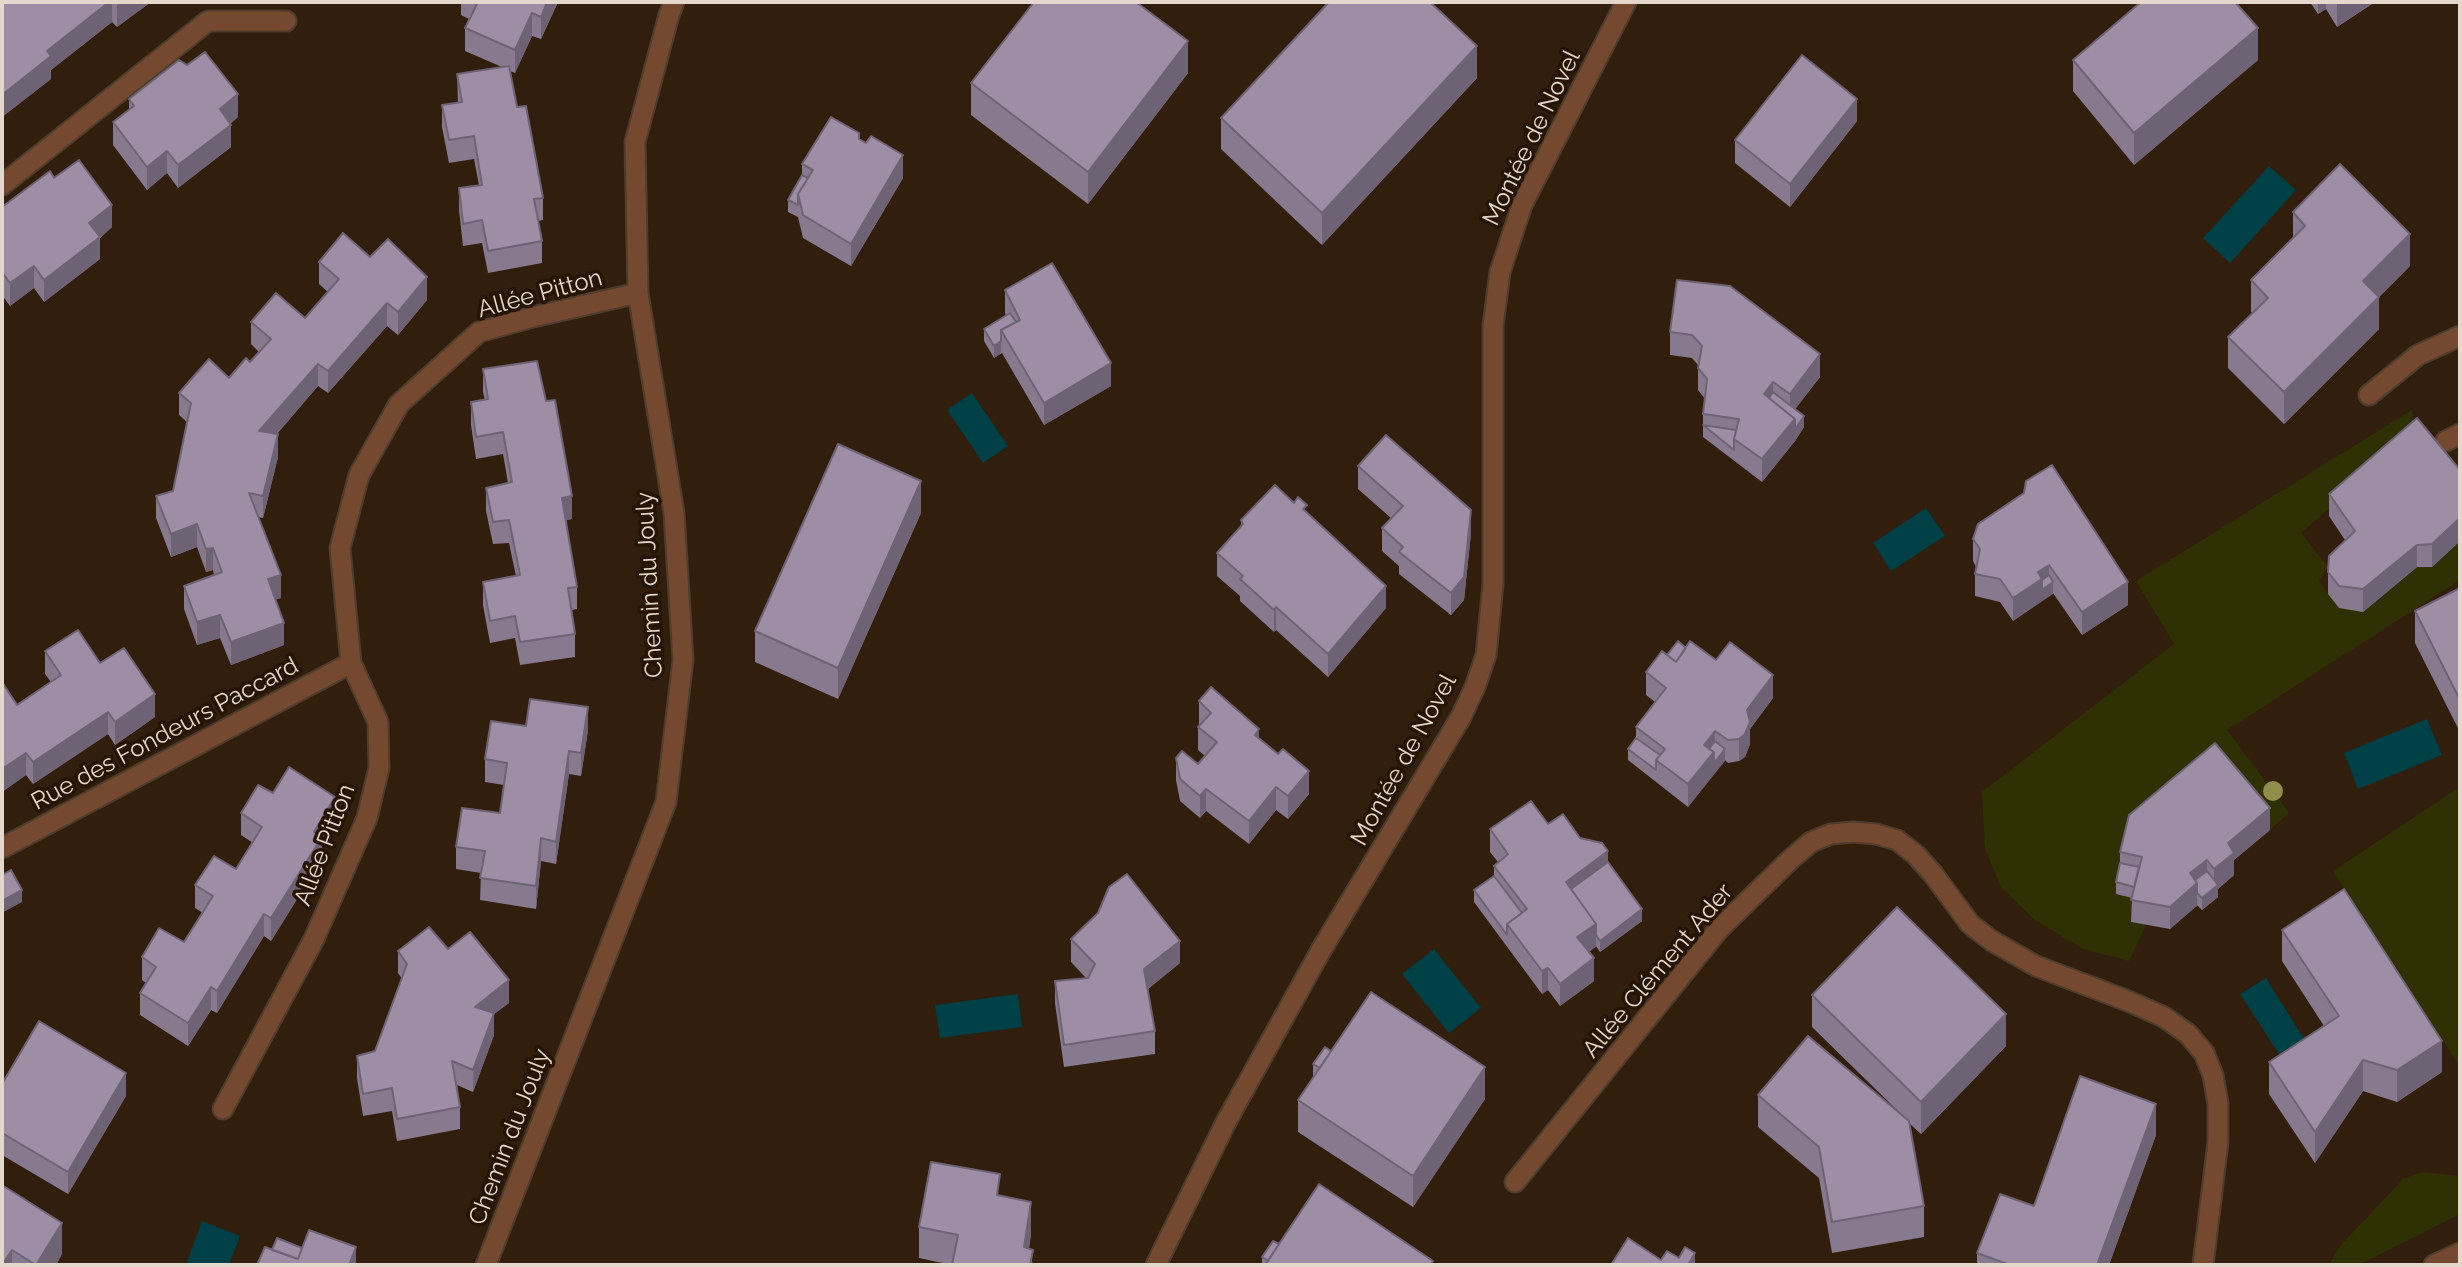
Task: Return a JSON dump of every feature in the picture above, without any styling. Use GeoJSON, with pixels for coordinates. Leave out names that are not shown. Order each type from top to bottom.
{"type":"FeatureCollection","features":[{"type":"Feature","properties":{"kind":"street","name":"Chemin du Jouly"},"geometry":{"type":"LineString","coordinates":[[486,1265],[666,802],[683,660],[674,513],[638,293],[635,142],[674,2]]}},
{"type":"Feature","properties":{"kind":"street","name":"Montée de Novel"},"geometry":{"type":"LineString","coordinates":[[1156,1265],[1226,1122],[1320,952],[1461,718],[1475,687],[1486,655],[1493,584],[1493,326],[1500,272],[1522,205],[1626,2]]}},
{"type":"Feature","properties":{"kind":"street"},"geometry":{"type":"LineString","coordinates":[[2,185],[208,21],[286,21]]}},
{"type":"Feature","properties":{"kind":"street","name":"Allée Pitton"},"geometry":{"type":"LineString","coordinates":[[223,1109],[314,939],[366,818],[379,768],[378,722],[351,663],[340,548],[359,475],[399,404],[479,332],[638,293]]}},
{"type":"Feature","properties":{"kind":"street"},"geometry":{"type":"LineString","coordinates":[[2369,395],[2418,355],[2460,336]]}},
{"type":"Feature","properties":{"kind":"street","name":"Rue des Fondeurs Paccard"},"geometry":{"type":"LineString","coordinates":[[2,848],[351,663]]}},
{"type":"Feature","properties":{"kind":"street","name":"Allée Clément Ader"},"geometry":{"type":"LineString","coordinates":[[1515,1182],[1720,929],[1791,859],[1811,842],[1831,834],[1876,834],[1897,839],[1916,855],[1970,924],[1992,941],[2036,965],[2164,1017],[2188,1034],[2204,1053],[2213,1075],[2218,1104],[2218,1142],[2203,1265]]}},
{"type":"Feature","properties":{"kind":"street"},"geometry":{"type":"LineString","coordinates":[[2434,1265],[2460,1253]]}},
{"type":"Feature","properties":{"kind":"shaded area"},"geometry":{"type":"Polygon","coordinates":[[[2412,410],[2417,441],[2381,463],[2301,533],[2328,567],[2319,581],[2328,594],[2363,612],[2417,567],[2432,567],[2460,541],[2460,580],[2227,730],[2289,813],[2270,830],[2215,766],[2136,899],[2131,922],[2146,925],[2129,961],[2083,949],[2035,920],[2001,887],[1985,849],[1982,792],[2174,644],[2136,581],[2412,410]]]}},
{"type":"Feature","properties":{"kind":"shaded area"},"geometry":{"type":"Polygon","coordinates":[[[2460,787],[2460,1067],[2333,871],[2460,787]]]}},
{"type":"Feature","properties":{"kind":"shaded area"},"geometry":{"type":"Polygon","coordinates":[[[2423,1172],[2460,1176],[2460,1214],[2359,1265],[2329,1265],[2340,1246],[2403,1179],[2423,1172]]]}},
{"type":"Feature","properties":{"kind":"water"},"geometry":{"type":"Polygon","coordinates":[[[2269,166],[2296,190],[2230,263],[2203,238],[2269,166]]]}},
{"type":"Feature","properties":{"kind":"water"},"geometry":{"type":"Polygon","coordinates":[[[972,393],[1008,446],[983,463],[947,410],[972,393]]]}},
{"type":"Feature","properties":{"kind":"water"},"geometry":{"type":"Polygon","coordinates":[[[1926,508],[1945,536],[1891,571],[1873,543],[1926,508]]]}},
{"type":"Feature","properties":{"kind":"water"},"geometry":{"type":"Polygon","coordinates":[[[2427,719],[2442,755],[2358,789],[2344,753],[2427,719]]]}},
{"type":"Feature","properties":{"kind":"water"},"geometry":{"type":"Polygon","coordinates":[[[1434,949],[1481,1008],[1449,1033],[1402,974],[1434,949]]]}},
{"type":"Feature","properties":{"kind":"water"},"geometry":{"type":"Polygon","coordinates":[[[2266,978],[2304,1039],[2279,1054],[2240,994],[2266,978]]]}},
{"type":"Feature","properties":{"kind":"water"},"geometry":{"type":"Polygon","coordinates":[[[1018,994],[1022,1027],[940,1038],[935,1005],[1018,994]]]}},
{"type":"Feature","properties":{"kind":"water"},"geometry":{"type":"Polygon","coordinates":[[[202,1221],[240,1236],[229,1265],[186,1265],[202,1221]]]}},
{"type":"Feature","properties":{"kind":"building"},"geometry":{"type":"Polygon","coordinates":[[[2,2],[109,2],[47,51],[51,56],[2,95],[2,2]]]}},
{"type":"Feature","properties":{"kind":"building"},"geometry":{"type":"Polygon","coordinates":[[[478,2],[547,2],[541,17],[532,13],[515,50],[465,28],[478,2]]]}},
{"type":"Feature","properties":{"kind":"building"},"geometry":{"type":"Polygon","coordinates":[[[1034,2],[1136,2],[1188,41],[1088,172],[971,83],[1034,2]]]}},
{"type":"Feature","properties":{"kind":"building"},"geometry":{"type":"Polygon","coordinates":[[[1329,2],[1430,2],[1477,46],[1322,213],[1221,118],[1329,2]]]}},
{"type":"Feature","properties":{"kind":"building"},"geometry":{"type":"Polygon","coordinates":[[[2141,2],[2235,2],[2258,28],[2134,133],[2073,60],[2141,2]]]}},
{"type":"Feature","properties":{"kind":"building"},"geometry":{"type":"Polygon","coordinates":[[[205,52],[238,94],[220,109],[231,125],[178,165],[167,151],[147,167],[113,122],[134,106],[129,99],[179,60],[187,65],[205,52]]]}},
{"type":"Feature","properties":{"kind":"building"},"geometry":{"type":"Polygon","coordinates":[[[1802,55],[1857,99],[1790,184],[1735,140],[1802,55]]]}},
{"type":"Feature","properties":{"kind":"building"},"geometry":{"type":"Polygon","coordinates":[[[509,66],[517,107],[526,106],[543,198],[534,199],[542,241],[488,251],[482,220],[463,224],[459,188],[482,185],[474,136],[449,140],[442,105],[462,102],[457,74],[509,66]]]}},
{"type":"Feature","properties":{"kind":"building"},"geometry":{"type":"Polygon","coordinates":[[[831,117],[859,133],[859,139],[866,143],[871,136],[903,155],[851,244],[803,215],[798,194],[813,170],[802,164],[831,117]]]}},
{"type":"Feature","properties":{"kind":"building"},"geometry":{"type":"Polygon","coordinates":[[[79,160],[112,205],[89,223],[100,237],[44,280],[34,266],[10,283],[2,272],[2,207],[50,171],[54,178],[79,160]]]}},
{"type":"Feature","properties":{"kind":"building"},"geometry":{"type":"Polygon","coordinates":[[[2340,164],[2410,234],[2363,281],[2379,297],[2284,392],[2228,337],[2268,298],[2251,280],[2305,226],[2293,212],[2340,164]]]}},
{"type":"Feature","properties":{"kind":"building"},"geometry":{"type":"Polygon","coordinates":[[[802,175],[808,178],[798,194],[798,205],[788,200],[802,175]]]}},
{"type":"Feature","properties":{"kind":"building"},"geometry":{"type":"Polygon","coordinates":[[[343,233],[370,257],[388,239],[427,277],[398,312],[387,303],[328,371],[318,364],[259,431],[278,434],[263,496],[249,493],[281,575],[268,579],[284,623],[231,642],[220,615],[197,622],[184,586],[222,572],[213,548],[206,549],[197,524],[171,534],[156,496],[173,491],[191,403],[179,393],[209,359],[229,378],[246,358],[250,362],[271,339],[251,322],[276,293],[305,318],[339,279],[319,262],[343,233]]]}},
{"type":"Feature","properties":{"kind":"building"},"geometry":{"type":"Polygon","coordinates":[[[1052,263],[1111,363],[1044,403],[1001,330],[1020,320],[1005,290],[1052,263]]]}},
{"type":"Feature","properties":{"kind":"building"},"geometry":{"type":"Polygon","coordinates":[[[1677,280],[1730,286],[1820,354],[1790,394],[1773,382],[1764,394],[1795,419],[1762,459],[1734,439],[1739,419],[1703,414],[1707,379],[1698,368],[1702,346],[1692,335],[1670,332],[1677,280]]]}},
{"type":"Feature","properties":{"kind":"building"},"geometry":{"type":"Polygon","coordinates":[[[1010,313],[1016,322],[1001,330],[1001,341],[994,346],[984,329],[1010,313]]]}},
{"type":"Feature","properties":{"kind":"building"},"geometry":{"type":"Polygon","coordinates":[[[537,361],[546,401],[555,400],[572,496],[562,498],[577,587],[568,588],[575,634],[520,642],[515,616],[490,621],[483,582],[520,575],[509,520],[493,522],[486,488],[512,482],[503,432],[476,437],[471,402],[488,399],[483,369],[537,361]]]}},
{"type":"Feature","properties":{"kind":"building"},"geometry":{"type":"Polygon","coordinates":[[[1773,392],[1804,416],[1795,429],[1795,419],[1769,398],[1773,392]]]}},
{"type":"Feature","properties":{"kind":"building"},"geometry":{"type":"Polygon","coordinates":[[[2417,418],[2460,470],[2460,518],[2432,544],[2417,545],[2363,589],[2339,586],[2328,572],[2329,556],[2355,531],[2329,494],[2417,418]]]}},
{"type":"Feature","properties":{"kind":"building"},"geometry":{"type":"Polygon","coordinates":[[[1703,425],[1736,430],[1734,450],[1703,425]]]}},
{"type":"Feature","properties":{"kind":"building"},"geometry":{"type":"Polygon","coordinates":[[[1386,435],[1471,510],[1464,577],[1451,593],[1399,552],[1403,547],[1382,528],[1403,506],[1358,466],[1386,435]]]}},
{"type":"Feature","properties":{"kind":"building"},"geometry":{"type":"Polygon","coordinates":[[[838,444],[921,481],[838,668],[755,631],[838,444]]]}},
{"type":"Feature","properties":{"kind":"building"},"geometry":{"type":"Polygon","coordinates":[[[2052,465],[2128,582],[2082,612],[2049,565],[2038,572],[2042,579],[2013,598],[2000,579],[1975,574],[1980,549],[1973,539],[1978,524],[2024,493],[2026,481],[2052,465]]]}},
{"type":"Feature","properties":{"kind":"building"},"geometry":{"type":"Polygon","coordinates":[[[1275,485],[1294,503],[1298,497],[1307,505],[1303,509],[1386,586],[1328,654],[1276,607],[1274,610],[1240,579],[1243,576],[1217,553],[1243,524],[1241,520],[1275,485]]]}},
{"type":"Feature","properties":{"kind":"building"},"geometry":{"type":"Polygon","coordinates":[[[2049,575],[2053,582],[2042,590],[2042,580],[2049,575]]]}},
{"type":"Feature","properties":{"kind":"building"},"geometry":{"type":"Polygon","coordinates":[[[2460,588],[2460,700],[2415,611],[2460,588]]]}},
{"type":"Feature","properties":{"kind":"building"},"geometry":{"type":"Polygon","coordinates":[[[78,630],[100,663],[124,648],[155,694],[115,722],[108,712],[33,762],[26,753],[2,769],[2,682],[17,705],[61,675],[45,651],[78,630]]]}},
{"type":"Feature","properties":{"kind":"building"},"geometry":{"type":"Polygon","coordinates":[[[1678,641],[1686,648],[1676,662],[1667,655],[1678,641]]]}},
{"type":"Feature","properties":{"kind":"building"},"geometry":{"type":"Polygon","coordinates":[[[1690,641],[1716,660],[1730,642],[1773,675],[1747,710],[1750,722],[1745,734],[1739,739],[1728,740],[1715,731],[1704,745],[1714,752],[1688,784],[1656,760],[1665,749],[1636,727],[1666,688],[1646,672],[1662,651],[1676,662],[1690,641]]]}},
{"type":"Feature","properties":{"kind":"building"},"geometry":{"type":"Polygon","coordinates":[[[1211,687],[1259,729],[1255,735],[1278,754],[1283,749],[1309,771],[1288,796],[1276,787],[1249,821],[1206,789],[1200,796],[1180,779],[1176,758],[1182,751],[1198,764],[1217,742],[1198,727],[1211,713],[1199,701],[1211,687]]]}},
{"type":"Feature","properties":{"kind":"building"},"geometry":{"type":"Polygon","coordinates":[[[530,699],[588,707],[581,753],[569,751],[556,842],[541,838],[536,886],[480,878],[485,851],[456,847],[462,808],[500,813],[507,763],[485,759],[491,721],[526,726],[530,699]]]}},
{"type":"Feature","properties":{"kind":"building"},"geometry":{"type":"Polygon","coordinates":[[[1636,738],[1660,755],[1656,760],[1656,770],[1628,749],[1636,738]]]}},
{"type":"Feature","properties":{"kind":"building"},"geometry":{"type":"Polygon","coordinates":[[[1715,741],[1725,749],[1714,763],[1714,752],[1709,749],[1715,741]]]}},
{"type":"Feature","properties":{"kind":"building"},"geometry":{"type":"Polygon","coordinates":[[[2215,743],[2270,808],[2228,843],[2234,853],[2214,869],[2207,860],[2190,873],[2197,883],[2170,907],[2131,900],[2142,857],[2120,852],[2129,815],[2215,743]]]}},
{"type":"Feature","properties":{"kind":"building"},"geometry":{"type":"Polygon","coordinates":[[[289,767],[335,797],[314,832],[322,837],[271,918],[264,914],[217,991],[211,987],[188,1023],[140,993],[156,967],[142,957],[159,928],[184,942],[213,896],[195,885],[214,856],[236,869],[262,827],[241,813],[258,785],[273,793],[289,767]]]}},
{"type":"Feature","properties":{"kind":"building"},"geometry":{"type":"Polygon","coordinates":[[[1531,801],[1548,824],[1563,814],[1580,838],[1602,843],[1608,851],[1566,882],[1596,924],[1577,937],[1594,958],[1560,984],[1548,968],[1542,971],[1507,924],[1527,909],[1494,866],[1508,854],[1490,829],[1531,801]]]}},
{"type":"Feature","properties":{"kind":"building"},"geometry":{"type":"Polygon","coordinates":[[[1608,862],[1642,909],[1600,941],[1596,935],[1596,924],[1571,889],[1608,862]]]}},
{"type":"Feature","properties":{"kind":"building"},"geometry":{"type":"Polygon","coordinates":[[[2120,863],[2139,867],[2134,887],[2116,882],[2120,863]]]}},
{"type":"Feature","properties":{"kind":"building"},"geometry":{"type":"Polygon","coordinates":[[[11,870],[22,890],[2,901],[2,875],[11,870]]]}},
{"type":"Feature","properties":{"kind":"building"},"geometry":{"type":"Polygon","coordinates":[[[2207,871],[2218,885],[2202,898],[2197,893],[2195,880],[2207,871]]]}},
{"type":"Feature","properties":{"kind":"building"},"geometry":{"type":"Polygon","coordinates":[[[1127,874],[1180,941],[1144,969],[1155,1031],[1064,1045],[1055,981],[1088,978],[1095,964],[1071,939],[1098,913],[1109,887],[1127,874]]]}},
{"type":"Feature","properties":{"kind":"building"},"geometry":{"type":"Polygon","coordinates":[[[1494,876],[1522,913],[1507,924],[1507,935],[1474,890],[1494,876]]]}},
{"type":"Feature","properties":{"kind":"building"},"geometry":{"type":"Polygon","coordinates":[[[2344,889],[2442,1041],[2397,1070],[2363,1060],[2315,1132],[2269,1062],[2339,1016],[2282,930],[2344,889]]]}},
{"type":"Feature","properties":{"kind":"building"},"geometry":{"type":"Polygon","coordinates":[[[1897,907],[2006,1014],[1921,1102],[1812,995],[1897,907]]]}},
{"type":"Feature","properties":{"kind":"building"},"geometry":{"type":"Polygon","coordinates":[[[429,927],[448,949],[470,932],[509,980],[475,1007],[494,1013],[473,1070],[452,1061],[460,1107],[397,1119],[392,1088],[363,1094],[357,1056],[375,1051],[407,964],[398,951],[429,927]]]}},
{"type":"Feature","properties":{"kind":"building"},"geometry":{"type":"Polygon","coordinates":[[[1371,992],[1485,1067],[1413,1176],[1298,1100],[1371,992]]]}},
{"type":"Feature","properties":{"kind":"building"},"geometry":{"type":"Polygon","coordinates":[[[39,1021],[126,1073],[68,1172],[2,1133],[2,1084],[39,1021]]]}},
{"type":"Feature","properties":{"kind":"building"},"geometry":{"type":"Polygon","coordinates":[[[1808,1036],[1909,1121],[1924,1206],[1832,1222],[1819,1147],[1758,1095],[1808,1036]]]}},
{"type":"Feature","properties":{"kind":"building"},"geometry":{"type":"Polygon","coordinates":[[[1325,1047],[1331,1051],[1320,1068],[1313,1064],[1325,1047]]]}},
{"type":"Feature","properties":{"kind":"building"},"geometry":{"type":"Polygon","coordinates":[[[2080,1076],[2156,1104],[2097,1265],[2010,1265],[1977,1253],[2000,1194],[2034,1206],[2080,1076]]]}},
{"type":"Feature","properties":{"kind":"building"},"geometry":{"type":"Polygon","coordinates":[[[931,1162],[1000,1174],[997,1195],[1031,1202],[1024,1247],[1033,1250],[1030,1265],[952,1265],[958,1235],[919,1227],[931,1162]]]}},
{"type":"Feature","properties":{"kind":"building"},"geometry":{"type":"Polygon","coordinates":[[[1319,1184],[1433,1261],[1430,1265],[1265,1265],[1319,1184]]]}},
{"type":"Feature","properties":{"kind":"building"},"geometry":{"type":"Polygon","coordinates":[[[2,1185],[62,1223],[36,1265],[12,1250],[2,1265],[2,1185]]]}},
{"type":"Feature","properties":{"kind":"building"},"geometry":{"type":"Polygon","coordinates":[[[309,1230],[356,1247],[349,1265],[257,1265],[265,1247],[298,1259],[309,1230]]]}},
{"type":"Feature","properties":{"kind":"building"},"geometry":{"type":"Polygon","coordinates":[[[277,1238],[302,1248],[298,1259],[272,1250],[277,1238]]]}},
{"type":"Feature","properties":{"kind":"building"},"geometry":{"type":"Polygon","coordinates":[[[1628,1238],[1661,1260],[1667,1251],[1679,1258],[1685,1247],[1695,1253],[1688,1265],[1611,1265],[1628,1238]]]}},
{"type":"Feature","properties":{"kind":"building"},"geometry":{"type":"Polygon","coordinates":[[[1273,1241],[1279,1244],[1268,1261],[1262,1257],[1273,1241]]]}}]}
